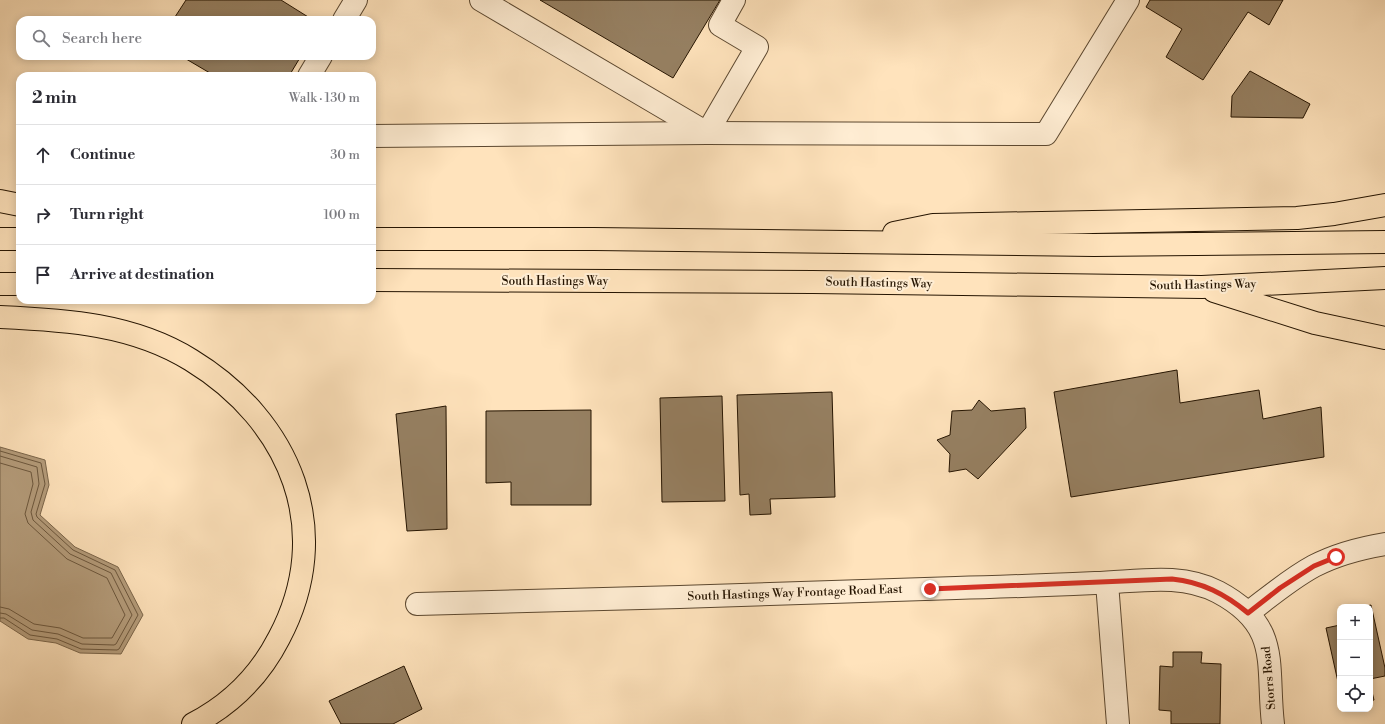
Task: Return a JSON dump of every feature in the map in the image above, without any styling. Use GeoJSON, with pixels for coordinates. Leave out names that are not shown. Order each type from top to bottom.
{"type":"FeatureCollection","features":[{"type":"Feature","properties":{"kind":"main road"},"geometry":{"type":"LineString","coordinates":[[0,201],[16,204]]}},
{"type":"Feature","properties":{"kind":"main road"},"geometry":{"type":"LineString","coordinates":[[849,242],[933,225],[1297,218],[1334,214],[1385,205]]}},
{"type":"Feature","properties":{"kind":"main road"},"geometry":{"type":"LineString","coordinates":[[0,239],[16,239]]}},
{"type":"Feature","properties":{"kind":"main road"},"geometry":{"type":"LineString","coordinates":[[376,239],[594,239],[1094,245],[1385,242]]}},
{"type":"Feature","properties":{"kind":"main road","name":"South Hastings Way"},"geometry":{"type":"LineString","coordinates":[[376,280],[1202,286],[1385,278]]}},
{"type":"Feature","properties":{"kind":"main road"},"geometry":{"type":"LineString","coordinates":[[0,284],[16,284]]}},
{"type":"Feature","properties":{"kind":"main road"},"geometry":{"type":"LineString","coordinates":[[1202,286],[1315,323],[1385,338]]}},
{"type":"Feature","properties":{"kind":"main road"},"geometry":{"type":"LineString","coordinates":[[0,317],[92,324],[134,334],[169,347],[205,368],[238,395],[273,437],[285,460],[299,495],[304,526],[302,568],[294,606],[275,647],[253,677],[230,701],[193,724]]}},
{"type":"Feature","properties":{"kind":"street"},"geometry":{"type":"LineString","coordinates":[[346,16],[356,0]]}},
{"type":"Feature","properties":{"kind":"street"},"geometry":{"type":"LineString","coordinates":[[481,0],[707,133]]}},
{"type":"Feature","properties":{"kind":"street"},"geometry":{"type":"LineString","coordinates":[[707,133],[757,47],[720,25],[734,0]]}},
{"type":"Feature","properties":{"kind":"street"},"geometry":{"type":"LineString","coordinates":[[376,136],[707,133],[1046,134],[1128,0]]}},
{"type":"Feature","properties":{"kind":"street"},"geometry":{"type":"LineString","coordinates":[[311,72],[319,60]]}},
{"type":"Feature","properties":{"kind":"street"},"geometry":{"type":"LineString","coordinates":[[1248,613],[1280,588],[1314,566],[1365,548],[1385,544]]}},
{"type":"Feature","properties":{"kind":"street","name":"South Hastings Way Frontage Road East"},"geometry":{"type":"LineString","coordinates":[[418,604],[930,589],[1107,583],[1172,579],[1187,581],[1216,591],[1248,613]]}},
{"type":"Feature","properties":{"kind":"street"},"geometry":{"type":"LineString","coordinates":[[1107,583],[1118,724]]}},
{"type":"Feature","properties":{"kind":"street","name":"Storrs Road"},"geometry":{"type":"LineString","coordinates":[[1248,613],[1262,631],[1268,650],[1273,724]]}},
{"type":"Feature","properties":{"kind":"water"},"geometry":{"type":"Polygon","coordinates":[[[0,447],[45,460],[49,485],[40,515],[75,547],[118,567],[143,615],[121,654],[80,653],[56,643],[28,639],[0,621],[0,447]]]}},
{"type":"Feature","properties":{"kind":"building"},"geometry":{"type":"Polygon","coordinates":[[[186,0],[281,0],[307,16],[176,16],[186,0]]]}},
{"type":"Feature","properties":{"kind":"building"},"geometry":{"type":"Polygon","coordinates":[[[540,0],[720,0],[673,78],[540,0]]]}},
{"type":"Feature","properties":{"kind":"building"},"geometry":{"type":"Polygon","coordinates":[[[1150,0],[1283,0],[1269,25],[1248,12],[1203,80],[1166,57],[1182,29],[1146,7],[1150,0]]]}},
{"type":"Feature","properties":{"kind":"building"},"geometry":{"type":"Polygon","coordinates":[[[188,60],[299,60],[291,72],[208,72],[188,60]]]}},
{"type":"Feature","properties":{"kind":"building"},"geometry":{"type":"Polygon","coordinates":[[[1250,71],[1310,104],[1303,118],[1231,117],[1232,96],[1250,71]]]}},
{"type":"Feature","properties":{"kind":"building"},"geometry":{"type":"Polygon","coordinates":[[[1177,370],[1180,403],[1259,390],[1263,419],[1321,407],[1324,457],[1071,497],[1054,392],[1177,370]]]}},
{"type":"Feature","properties":{"kind":"building"},"geometry":{"type":"Polygon","coordinates":[[[832,392],[835,497],[770,499],[771,514],[750,515],[749,494],[740,495],[737,395],[832,392]]]}},
{"type":"Feature","properties":{"kind":"building"},"geometry":{"type":"Polygon","coordinates":[[[722,396],[725,501],[662,502],[660,398],[722,396]]]}},
{"type":"Feature","properties":{"kind":"building"},"geometry":{"type":"Polygon","coordinates":[[[979,400],[991,411],[1025,408],[1026,428],[978,479],[966,469],[949,472],[950,454],[937,440],[950,435],[952,411],[972,410],[979,400]]]}},
{"type":"Feature","properties":{"kind":"building"},"geometry":{"type":"Polygon","coordinates":[[[446,406],[447,529],[407,531],[396,414],[446,406]]]}},
{"type":"Feature","properties":{"kind":"building"},"geometry":{"type":"Polygon","coordinates":[[[591,410],[591,505],[511,505],[511,482],[486,483],[486,411],[591,410]]]}},
{"type":"Feature","properties":{"kind":"building"},"geometry":{"type":"Polygon","coordinates":[[[1373,614],[1385,668],[1385,676],[1373,678],[1373,614]]]}},
{"type":"Feature","properties":{"kind":"building"},"geometry":{"type":"Polygon","coordinates":[[[1337,626],[1337,678],[1326,628],[1337,626]]]}},
{"type":"Feature","properties":{"kind":"building"},"geometry":{"type":"Polygon","coordinates":[[[1173,652],[1202,652],[1201,663],[1221,664],[1220,724],[1171,724],[1171,711],[1159,710],[1160,666],[1173,667],[1173,652]]]}},
{"type":"Feature","properties":{"kind":"building"},"geometry":{"type":"Polygon","coordinates":[[[404,666],[422,709],[393,724],[341,724],[329,701],[404,666]]]}},
{"type":"Feature","properties":{"kind":"route"},"geometry":{"type":"LineString","coordinates":[[930,589],[1107,583],[1172,579],[1202,585],[1216,591],[1227,597],[1248,613],[1280,588],[1314,566],[1336,557]]}}]}
